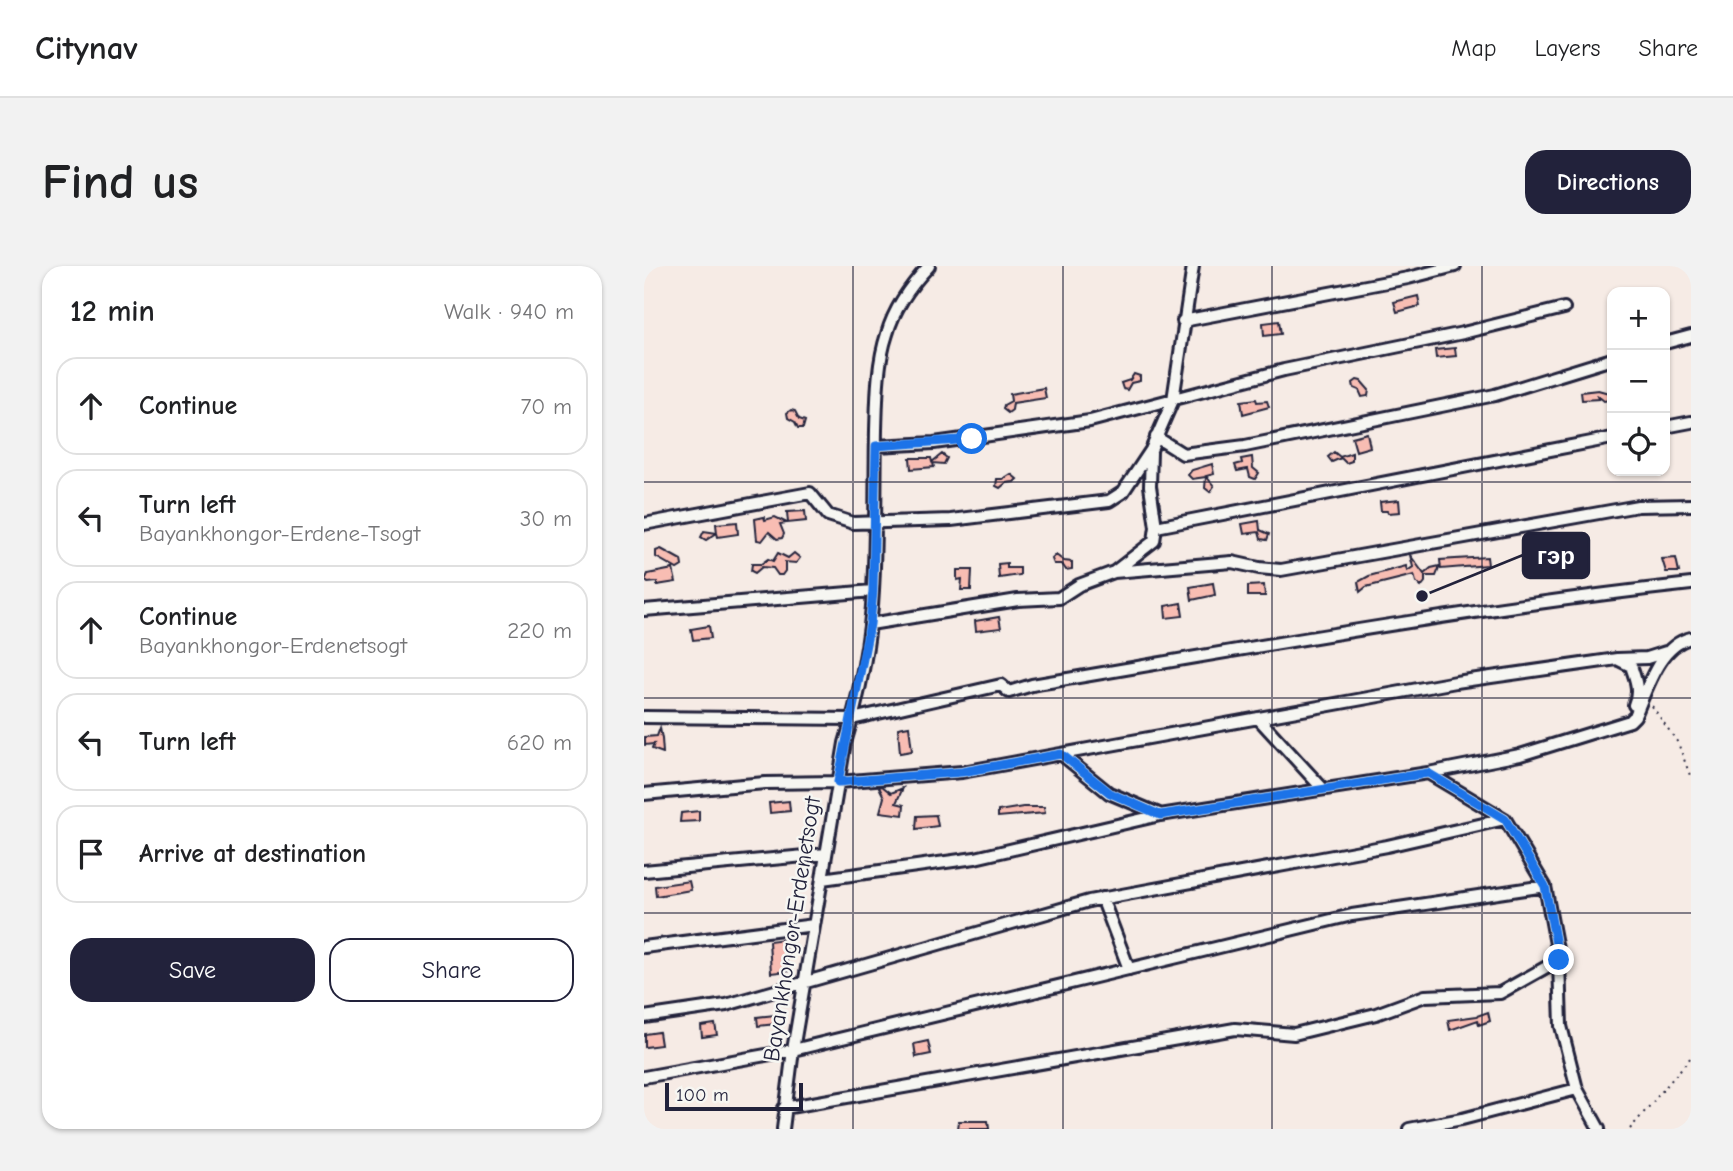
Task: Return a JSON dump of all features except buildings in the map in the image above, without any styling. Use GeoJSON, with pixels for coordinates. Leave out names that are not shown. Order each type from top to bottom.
{"type":"FeatureCollection","features":[{"type":"Feature","properties":{"kind":"street","name":"Bayankhongor-Erdenetsogt"},"geometry":{"type":"LineString","coordinates":[[783,1129],[793,1050],[838,782],[870,624],[880,371],[887,332],[897,310],[929,266]]}},
{"type":"Feature","properties":{"kind":"street"},"geometry":{"type":"LineString","coordinates":[[644,524],[810,493],[828,515],[853,523],[951,520],[1110,501],[1123,492],[1151,450],[1173,400],[1193,266]]}},
{"type":"Feature","properties":{"kind":"street"},"geometry":{"type":"LineString","coordinates":[[1183,321],[1408,278],[1455,266]]}},
{"type":"Feature","properties":{"kind":"street"},"geometry":{"type":"LineString","coordinates":[[876,446],[947,442],[1090,421],[1284,370],[1463,333],[1564,308]]}},
{"type":"Feature","properties":{"kind":"street"},"geometry":{"type":"LineString","coordinates":[[1670,342],[1691,336]]}},
{"type":"Feature","properties":{"kind":"street"},"geometry":{"type":"LineString","coordinates":[[1156,437],[1183,454],[1245,446],[1495,396],[1607,361]]}},
{"type":"Feature","properties":{"kind":"street"},"geometry":{"type":"LineString","coordinates":[[1670,426],[1691,422]]}},
{"type":"Feature","properties":{"kind":"street"},"geometry":{"type":"LineString","coordinates":[[1156,527],[1607,439]]}},
{"type":"Feature","properties":{"kind":"street"},"geometry":{"type":"LineString","coordinates":[[1114,572],[1154,541],[1156,527],[1150,486],[1151,450]]}},
{"type":"Feature","properties":{"kind":"street"},"geometry":{"type":"LineString","coordinates":[[870,624],[1018,600],[1059,598],[1079,585],[1114,572],[1232,562],[1258,568],[1281,569],[1638,506],[1691,505]]}},
{"type":"Feature","properties":{"kind":"street"},"geometry":{"type":"LineString","coordinates":[[644,717],[852,719],[1001,685],[1009,692],[1032,685],[1291,641],[1619,592],[1691,584]]}},
{"type":"Feature","properties":{"kind":"street"},"geometry":{"type":"LineString","coordinates":[[644,610],[873,591]]}},
{"type":"Feature","properties":{"kind":"street"},"geometry":{"type":"LineString","coordinates":[[644,794],[765,783],[838,782],[962,772],[1456,682],[1647,657],[1666,652],[1681,640],[1691,638]]}},
{"type":"Feature","properties":{"kind":"street"},"geometry":{"type":"LineString","coordinates":[[822,879],[975,858],[1160,815],[1428,773],[1520,754],[1630,721],[1666,652]]}},
{"type":"Feature","properties":{"kind":"street"},"geometry":{"type":"LineString","coordinates":[[1613,727],[1631,712],[1638,696],[1631,666],[1617,659]]}},
{"type":"Feature","properties":{"kind":"street"},"geometry":{"type":"LineString","coordinates":[[1258,718],[1323,789]]}},
{"type":"Feature","properties":{"kind":"street"},"geometry":{"type":"LineString","coordinates":[[1061,754],[1110,793],[1160,815]]}},
{"type":"Feature","properties":{"kind":"street"},"geometry":{"type":"LineString","coordinates":[[1428,773],[1505,819],[1545,886],[1559,960],[1561,1026],[1577,1089],[1599,1129]]}},
{"type":"Feature","properties":{"kind":"street"},"geometry":{"type":"LineString","coordinates":[[644,1017],[726,1005],[1102,898],[1387,846],[1505,819]]}},
{"type":"Feature","properties":{"kind":"street"},"geometry":{"type":"LineString","coordinates":[[644,871],[826,854]]}},
{"type":"Feature","properties":{"kind":"street"},"geometry":{"type":"LineString","coordinates":[[644,1077],[793,1050],[1352,915],[1545,886]]}},
{"type":"Feature","properties":{"kind":"street"},"geometry":{"type":"LineString","coordinates":[[1102,898],[1129,969]]}},
{"type":"Feature","properties":{"kind":"street"},"geometry":{"type":"LineString","coordinates":[[644,947],[814,925]]}},
{"type":"Feature","properties":{"kind":"street"},"geometry":{"type":"LineString","coordinates":[[784,1108],[1236,1029],[1294,1034],[1376,1014],[1425,996],[1500,993],[1559,960]]}},
{"type":"Feature","properties":{"kind":"street"},"geometry":{"type":"LineString","coordinates":[[1409,1129],[1462,1119],[1577,1089]]}},
{"type":"Feature","properties":{"kind":"path"},"geometry":{"type":"LineString","coordinates":[[1644,696],[1678,743],[1691,778]]}},
{"type":"Feature","properties":{"kind":"path"},"geometry":{"type":"LineString","coordinates":[[1630,1129],[1691,1057]]}},
{"type":"Feature","properties":{"kind":"place","name":"гэр"},"geometry":{"type":"Point","coordinates":[1422,596]}},
{"type":"Feature","properties":{"kind":"route"},"geometry":{"type":"LineString","coordinates":[[972,439],[876,446],[870,624],[838,782],[962,772],[1061,754],[1110,793],[1160,815],[1428,773],[1505,819],[1545,886],[1559,960]]}}]}
